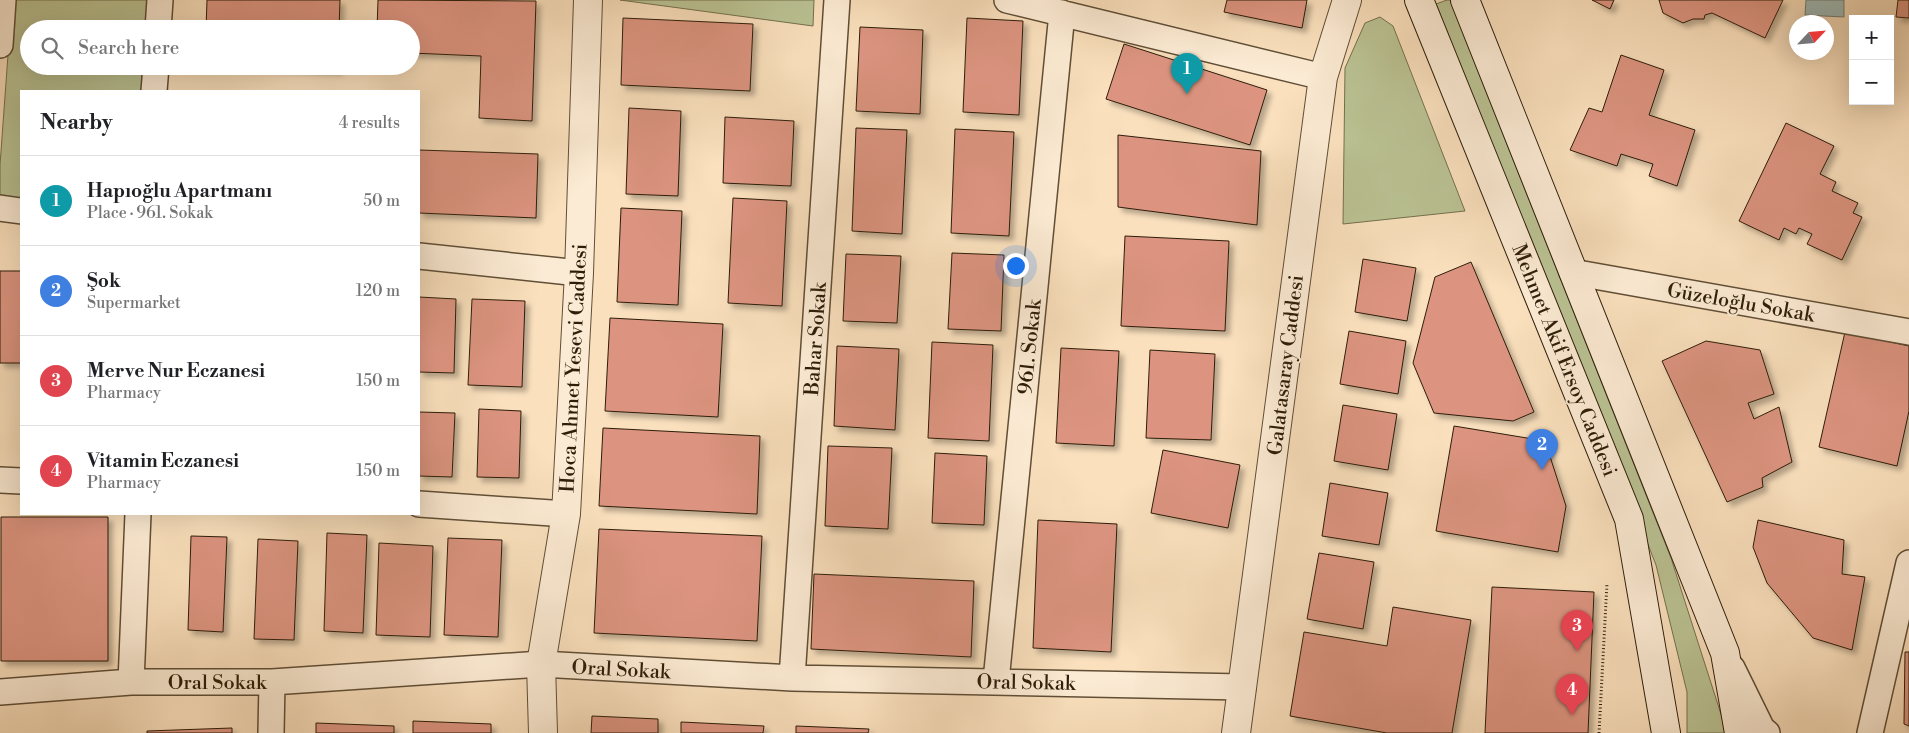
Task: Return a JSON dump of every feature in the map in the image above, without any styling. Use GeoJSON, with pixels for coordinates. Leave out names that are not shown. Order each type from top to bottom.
{"type":"FeatureCollection","features":[{"type":"Feature","properties":{"kind":"main road","name":"Hoca Ahmet Yesevi Caddesi"},"geometry":{"type":"LineString","coordinates":[[543,733],[541,664],[566,514],[579,273],[588,0]]}},
{"type":"Feature","properties":{"kind":"main road","name":"Galatasaray Caddesi"},"geometry":{"type":"LineString","coordinates":[[1237,733],[1323,77],[1347,0]]}},
{"type":"Feature","properties":{"kind":"main road","name":"Mehmet Akif Ersoy Caddesi"},"geometry":{"type":"LineString","coordinates":[[1419,0],[1629,519],[1666,733]]}},
{"type":"Feature","properties":{"kind":"main road","name":"Mehmet Akif Ersoy Caddesi"},"geometry":{"type":"LineString","coordinates":[[1465,0],[1724,653],[1739,733]]}},
{"type":"Feature","properties":{"kind":"street"},"geometry":{"type":"LineString","coordinates":[[0,45],[3,0]]}},
{"type":"Feature","properties":{"kind":"street"},"geometry":{"type":"LineString","coordinates":[[159,20],[160,0]]}},
{"type":"Feature","properties":{"kind":"street","name":"Bahar Sokak"},"geometry":{"type":"LineString","coordinates":[[792,678],[838,0]]}},
{"type":"Feature","properties":{"kind":"street"},"geometry":{"type":"LineString","coordinates":[[1007,0],[1323,77]]}},
{"type":"Feature","properties":{"kind":"street","name":"961. Sokak"},"geometry":{"type":"LineString","coordinates":[[996,681],[1062,13]]}},
{"type":"Feature","properties":{"kind":"street"},"geometry":{"type":"LineString","coordinates":[[154,90],[155,75]]}},
{"type":"Feature","properties":{"kind":"street"},"geometry":{"type":"LineString","coordinates":[[0,208],[20,211]]}},
{"type":"Feature","properties":{"kind":"street"},"geometry":{"type":"LineString","coordinates":[[420,256],[579,273]]}},
{"type":"Feature","properties":{"kind":"street","name":"Güzeloğlu Sokak"},"geometry":{"type":"LineString","coordinates":[[1572,272],[1909,332]]}},
{"type":"Feature","properties":{"kind":"street"},"geometry":{"type":"LineString","coordinates":[[0,480],[20,481]]}},
{"type":"Feature","properties":{"kind":"street"},"geometry":{"type":"LineString","coordinates":[[420,504],[566,514]]}},
{"type":"Feature","properties":{"kind":"street"},"geometry":{"type":"LineString","coordinates":[[131,682],[138,515]]}},
{"type":"Feature","properties":{"kind":"street"},"geometry":{"type":"LineString","coordinates":[[1870,733],[1909,563]]}},
{"type":"Feature","properties":{"kind":"street"},"geometry":{"type":"LineString","coordinates":[[1724,653],[1762,729],[1767,733]]}},
{"type":"Feature","properties":{"kind":"street","name":"Oral Sokak"},"geometry":{"type":"LineString","coordinates":[[0,692],[131,682],[272,682],[541,664],[792,678],[1243,687]]}},
{"type":"Feature","properties":{"kind":"street"},"geometry":{"type":"LineString","coordinates":[[271,733],[272,682]]}},
{"type":"Feature","properties":{"kind":"path"},"geometry":{"type":"LineString","coordinates":[[1600,733],[1607,583]]}},
{"type":"Feature","properties":{"kind":"green space"},"geometry":{"type":"Polygon","coordinates":[[[12,0],[151,0],[150,20],[20,20],[20,75],[146,75],[145,90],[20,90],[20,205],[0,202],[0,165],[12,0]]]}},
{"type":"Feature","properties":{"kind":"green space"},"geometry":{"type":"Polygon","coordinates":[[[620,0],[814,0],[813,26],[620,0]]]}},
{"type":"Feature","properties":{"kind":"green space"},"geometry":{"type":"Polygon","coordinates":[[[1450,0],[1671,558],[1727,733],[1687,733],[1687,692],[1656,565],[1436,4],[1450,0]]]}},
{"type":"Feature","properties":{"kind":"green space"},"geometry":{"type":"Polygon","coordinates":[[[1380,17],[1393,26],[1465,211],[1343,224],[1345,68],[1365,23],[1380,17]]]}},
{"type":"Feature","properties":{"kind":"water"},"geometry":{"type":"Polygon","coordinates":[[[1806,0],[1844,0],[1844,17],[1805,15],[1806,0]]]}},
{"type":"Feature","properties":{"kind":"building"},"geometry":{"type":"Polygon","coordinates":[[[207,0],[340,0],[339,20],[206,20],[207,0]]]}},
{"type":"Feature","properties":{"kind":"building"},"geometry":{"type":"Polygon","coordinates":[[[378,0],[536,1],[532,121],[479,118],[481,56],[420,53],[420,20],[377,20],[378,0]]]}},
{"type":"Feature","properties":{"kind":"building"},"geometry":{"type":"Polygon","coordinates":[[[1227,0],[1307,0],[1302,28],[1224,12],[1227,0]]]}},
{"type":"Feature","properties":{"kind":"building"},"geometry":{"type":"Polygon","coordinates":[[[1592,0],[1614,0],[1610,9],[1592,0]]]}},
{"type":"Feature","properties":{"kind":"building"},"geometry":{"type":"Polygon","coordinates":[[[1659,0],[1783,0],[1765,38],[1712,13],[1705,15],[1704,19],[1693,19],[1683,23],[1663,13],[1659,0]]]}},
{"type":"Feature","properties":{"kind":"building"},"geometry":{"type":"Polygon","coordinates":[[[1898,0],[1909,0],[1909,18],[1896,17],[1898,0]]]}},
{"type":"Feature","properties":{"kind":"building"},"geometry":{"type":"Polygon","coordinates":[[[623,18],[753,24],[750,91],[621,85],[623,18]]]}},
{"type":"Feature","properties":{"kind":"building"},"geometry":{"type":"Polygon","coordinates":[[[967,18],[1023,21],[1019,115],[963,112],[967,18]]]}},
{"type":"Feature","properties":{"kind":"building"},"geometry":{"type":"Polygon","coordinates":[[[860,27],[923,30],[920,114],[856,111],[860,27]]]}},
{"type":"Feature","properties":{"kind":"building"},"geometry":{"type":"Polygon","coordinates":[[[1124,44],[1267,90],[1250,145],[1106,99],[1124,44]]]}},
{"type":"Feature","properties":{"kind":"building"},"geometry":{"type":"Polygon","coordinates":[[[1621,55],[1664,70],[1649,115],[1695,130],[1677,186],[1649,176],[1653,164],[1621,154],[1617,166],[1570,150],[1589,108],[1602,112],[1621,55]]]}},
{"type":"Feature","properties":{"kind":"building"},"geometry":{"type":"Polygon","coordinates":[[[629,108],[681,111],[678,196],[626,194],[629,108]]]}},
{"type":"Feature","properties":{"kind":"building"},"geometry":{"type":"Polygon","coordinates":[[[725,117],[794,121],[791,186],[723,183],[725,117]]]}},
{"type":"Feature","properties":{"kind":"building"},"geometry":{"type":"Polygon","coordinates":[[[1786,123],[1834,146],[1820,174],[1836,182],[1832,191],[1858,203],[1853,213],[1862,217],[1842,260],[1807,244],[1812,234],[1799,228],[1796,234],[1784,228],[1779,240],[1739,221],[1786,123]]]}},
{"type":"Feature","properties":{"kind":"building"},"geometry":{"type":"Polygon","coordinates":[[[856,128],[907,130],[902,234],[852,231],[856,128]]]}},
{"type":"Feature","properties":{"kind":"building"},"geometry":{"type":"Polygon","coordinates":[[[955,129],[1014,132],[1009,236],[951,233],[955,129]]]}},
{"type":"Feature","properties":{"kind":"building"},"geometry":{"type":"Polygon","coordinates":[[[1118,135],[1261,151],[1257,225],[1118,207],[1118,135]]]}},
{"type":"Feature","properties":{"kind":"building"},"geometry":{"type":"Polygon","coordinates":[[[420,150],[538,154],[536,218],[420,213],[420,150]]]}},
{"type":"Feature","properties":{"kind":"building"},"geometry":{"type":"Polygon","coordinates":[[[733,198],[787,201],[782,306],[728,303],[733,198]]]}},
{"type":"Feature","properties":{"kind":"building"},"geometry":{"type":"Polygon","coordinates":[[[621,208],[682,211],[678,305],[617,302],[621,208]]]}},
{"type":"Feature","properties":{"kind":"building"},"geometry":{"type":"Polygon","coordinates":[[[1125,236],[1229,241],[1225,331],[1121,326],[1125,236]]]}},
{"type":"Feature","properties":{"kind":"building"},"geometry":{"type":"Polygon","coordinates":[[[952,253],[1004,255],[1001,331],[948,329],[952,253]]]}},
{"type":"Feature","properties":{"kind":"building"},"geometry":{"type":"Polygon","coordinates":[[[846,254],[901,256],[897,323],[843,321],[846,254]]]}},
{"type":"Feature","properties":{"kind":"building"},"geometry":{"type":"Polygon","coordinates":[[[1363,259],[1416,268],[1407,321],[1355,312],[1363,259]]]}},
{"type":"Feature","properties":{"kind":"building"},"geometry":{"type":"Polygon","coordinates":[[[1471,262],[1534,412],[1513,421],[1434,413],[1413,363],[1435,277],[1471,262]]]}},
{"type":"Feature","properties":{"kind":"building"},"geometry":{"type":"Polygon","coordinates":[[[0,271],[20,271],[20,363],[0,363],[0,271]]]}},
{"type":"Feature","properties":{"kind":"building"},"geometry":{"type":"Polygon","coordinates":[[[420,297],[456,299],[454,373],[420,372],[420,297]]]}},
{"type":"Feature","properties":{"kind":"building"},"geometry":{"type":"Polygon","coordinates":[[[472,299],[525,301],[522,387],[468,385],[472,299]]]}},
{"type":"Feature","properties":{"kind":"building"},"geometry":{"type":"Polygon","coordinates":[[[610,318],[723,324],[718,417],[605,411],[610,318]]]}},
{"type":"Feature","properties":{"kind":"building"},"geometry":{"type":"Polygon","coordinates":[[[1349,331],[1406,341],[1398,394],[1340,384],[1349,331]]]}},
{"type":"Feature","properties":{"kind":"building"},"geometry":{"type":"Polygon","coordinates":[[[1845,332],[1909,346],[1909,411],[1897,466],[1819,447],[1845,332]]]}},
{"type":"Feature","properties":{"kind":"building"},"geometry":{"type":"Polygon","coordinates":[[[1706,341],[1760,350],[1774,394],[1748,403],[1754,419],[1779,407],[1792,462],[1762,478],[1763,487],[1727,502],[1662,361],[1706,341]]]}},
{"type":"Feature","properties":{"kind":"building"},"geometry":{"type":"Polygon","coordinates":[[[932,342],[993,345],[989,441],[928,438],[932,342]]]}},
{"type":"Feature","properties":{"kind":"building"},"geometry":{"type":"Polygon","coordinates":[[[837,346],[899,349],[895,430],[834,426],[837,346]]]}},
{"type":"Feature","properties":{"kind":"building"},"geometry":{"type":"Polygon","coordinates":[[[1061,348],[1119,351],[1114,446],[1056,443],[1061,348]]]}},
{"type":"Feature","properties":{"kind":"building"},"geometry":{"type":"Polygon","coordinates":[[[1150,350],[1215,354],[1211,440],[1146,438],[1150,350]]]}},
{"type":"Feature","properties":{"kind":"building"},"geometry":{"type":"Polygon","coordinates":[[[1343,405],[1397,414],[1388,470],[1334,461],[1343,405]]]}},
{"type":"Feature","properties":{"kind":"building"},"geometry":{"type":"Polygon","coordinates":[[[479,409],[521,411],[519,478],[477,477],[479,409]]]}},
{"type":"Feature","properties":{"kind":"building"},"geometry":{"type":"Polygon","coordinates":[[[420,412],[455,413],[452,477],[420,476],[420,412]]]}},
{"type":"Feature","properties":{"kind":"building"},"geometry":{"type":"Polygon","coordinates":[[[1454,426],[1545,441],[1566,506],[1558,552],[1436,531],[1454,426]]]}},
{"type":"Feature","properties":{"kind":"building"},"geometry":{"type":"Polygon","coordinates":[[[603,428],[760,436],[757,514],[599,506],[603,428]]]}},
{"type":"Feature","properties":{"kind":"building"},"geometry":{"type":"Polygon","coordinates":[[[828,446],[892,448],[888,529],[825,526],[828,446]]]}},
{"type":"Feature","properties":{"kind":"building"},"geometry":{"type":"Polygon","coordinates":[[[1163,450],[1240,465],[1228,528],[1151,513],[1163,450]]]}},
{"type":"Feature","properties":{"kind":"building"},"geometry":{"type":"Polygon","coordinates":[[[935,453],[987,456],[984,525],[932,523],[935,453]]]}},
{"type":"Feature","properties":{"kind":"building"},"geometry":{"type":"Polygon","coordinates":[[[1330,483],[1388,493],[1379,545],[1322,536],[1330,483]]]}},
{"type":"Feature","properties":{"kind":"building"},"geometry":{"type":"Polygon","coordinates":[[[1,517],[108,517],[108,661],[1,661],[1,517]]]}},
{"type":"Feature","properties":{"kind":"building"},"geometry":{"type":"Polygon","coordinates":[[[1038,520],[1117,524],[1111,652],[1033,648],[1038,520]]]}},
{"type":"Feature","properties":{"kind":"building"},"geometry":{"type":"Polygon","coordinates":[[[1758,520],[1844,540],[1842,574],[1865,577],[1852,650],[1813,638],[1767,583],[1753,547],[1758,520]]]}},
{"type":"Feature","properties":{"kind":"building"},"geometry":{"type":"Polygon","coordinates":[[[599,529],[762,536],[757,641],[594,633],[599,529]]]}},
{"type":"Feature","properties":{"kind":"building"},"geometry":{"type":"Polygon","coordinates":[[[327,533],[367,535],[363,633],[324,631],[327,533]]]}},
{"type":"Feature","properties":{"kind":"building"},"geometry":{"type":"Polygon","coordinates":[[[191,536],[227,537],[223,632],[188,630],[191,536]]]}},
{"type":"Feature","properties":{"kind":"building"},"geometry":{"type":"Polygon","coordinates":[[[448,538],[502,540],[498,637],[444,635],[448,538]]]}},
{"type":"Feature","properties":{"kind":"building"},"geometry":{"type":"Polygon","coordinates":[[[258,539],[298,541],[294,640],[254,639],[258,539]]]}},
{"type":"Feature","properties":{"kind":"building"},"geometry":{"type":"Polygon","coordinates":[[[379,543],[433,546],[430,637],[376,635],[379,543]]]}},
{"type":"Feature","properties":{"kind":"building"},"geometry":{"type":"Polygon","coordinates":[[[1319,553],[1374,562],[1363,629],[1307,619],[1319,553]]]}},
{"type":"Feature","properties":{"kind":"building"},"geometry":{"type":"Polygon","coordinates":[[[814,574],[974,581],[971,657],[811,649],[814,574]]]}},
{"type":"Feature","properties":{"kind":"building"},"geometry":{"type":"Polygon","coordinates":[[[1492,587],[1594,592],[1588,733],[1485,733],[1492,587]]]}},
{"type":"Feature","properties":{"kind":"building"},"geometry":{"type":"Polygon","coordinates":[[[1393,607],[1471,620],[1452,733],[1387,733],[1290,716],[1304,632],[1387,646],[1393,607]]]}},
{"type":"Feature","properties":{"kind":"building"},"geometry":{"type":"Polygon","coordinates":[[[1905,652],[1909,652],[1909,726],[1904,724],[1905,652]]]}},
{"type":"Feature","properties":{"kind":"building"},"geometry":{"type":"Polygon","coordinates":[[[592,716],[658,719],[658,733],[591,733],[592,716]]]}},
{"type":"Feature","properties":{"kind":"building"},"geometry":{"type":"Polygon","coordinates":[[[413,721],[491,724],[491,733],[413,733],[413,721]]]}},
{"type":"Feature","properties":{"kind":"building"},"geometry":{"type":"Polygon","coordinates":[[[681,722],[764,726],[763,733],[681,733],[681,722]]]}},
{"type":"Feature","properties":{"kind":"building"},"geometry":{"type":"Polygon","coordinates":[[[316,723],[394,726],[394,733],[316,733],[316,723]]]}},
{"type":"Feature","properties":{"kind":"building"},"geometry":{"type":"Polygon","coordinates":[[[796,726],[869,729],[868,733],[796,733],[796,726]]]}},
{"type":"Feature","properties":{"kind":"building"},"geometry":{"type":"Polygon","coordinates":[[[232,728],[232,733],[147,733],[147,731],[232,728]]]}},
{"type":"Feature","properties":{"kind":"place","name":"Hapıoğlu Apartmanı"},"geometry":{"type":"Point","coordinates":[1187,94]}},
{"type":"Feature","properties":{"kind":"place","name":"Şok"},"geometry":{"type":"Point","coordinates":[1542,470]}},
{"type":"Feature","properties":{"kind":"place","name":"Merve Nur Eczanesi"},"geometry":{"type":"Point","coordinates":[1577,651]}},
{"type":"Feature","properties":{"kind":"place","name":"Vitamin Eczanesi"},"geometry":{"type":"Point","coordinates":[1572,715]}}]}
